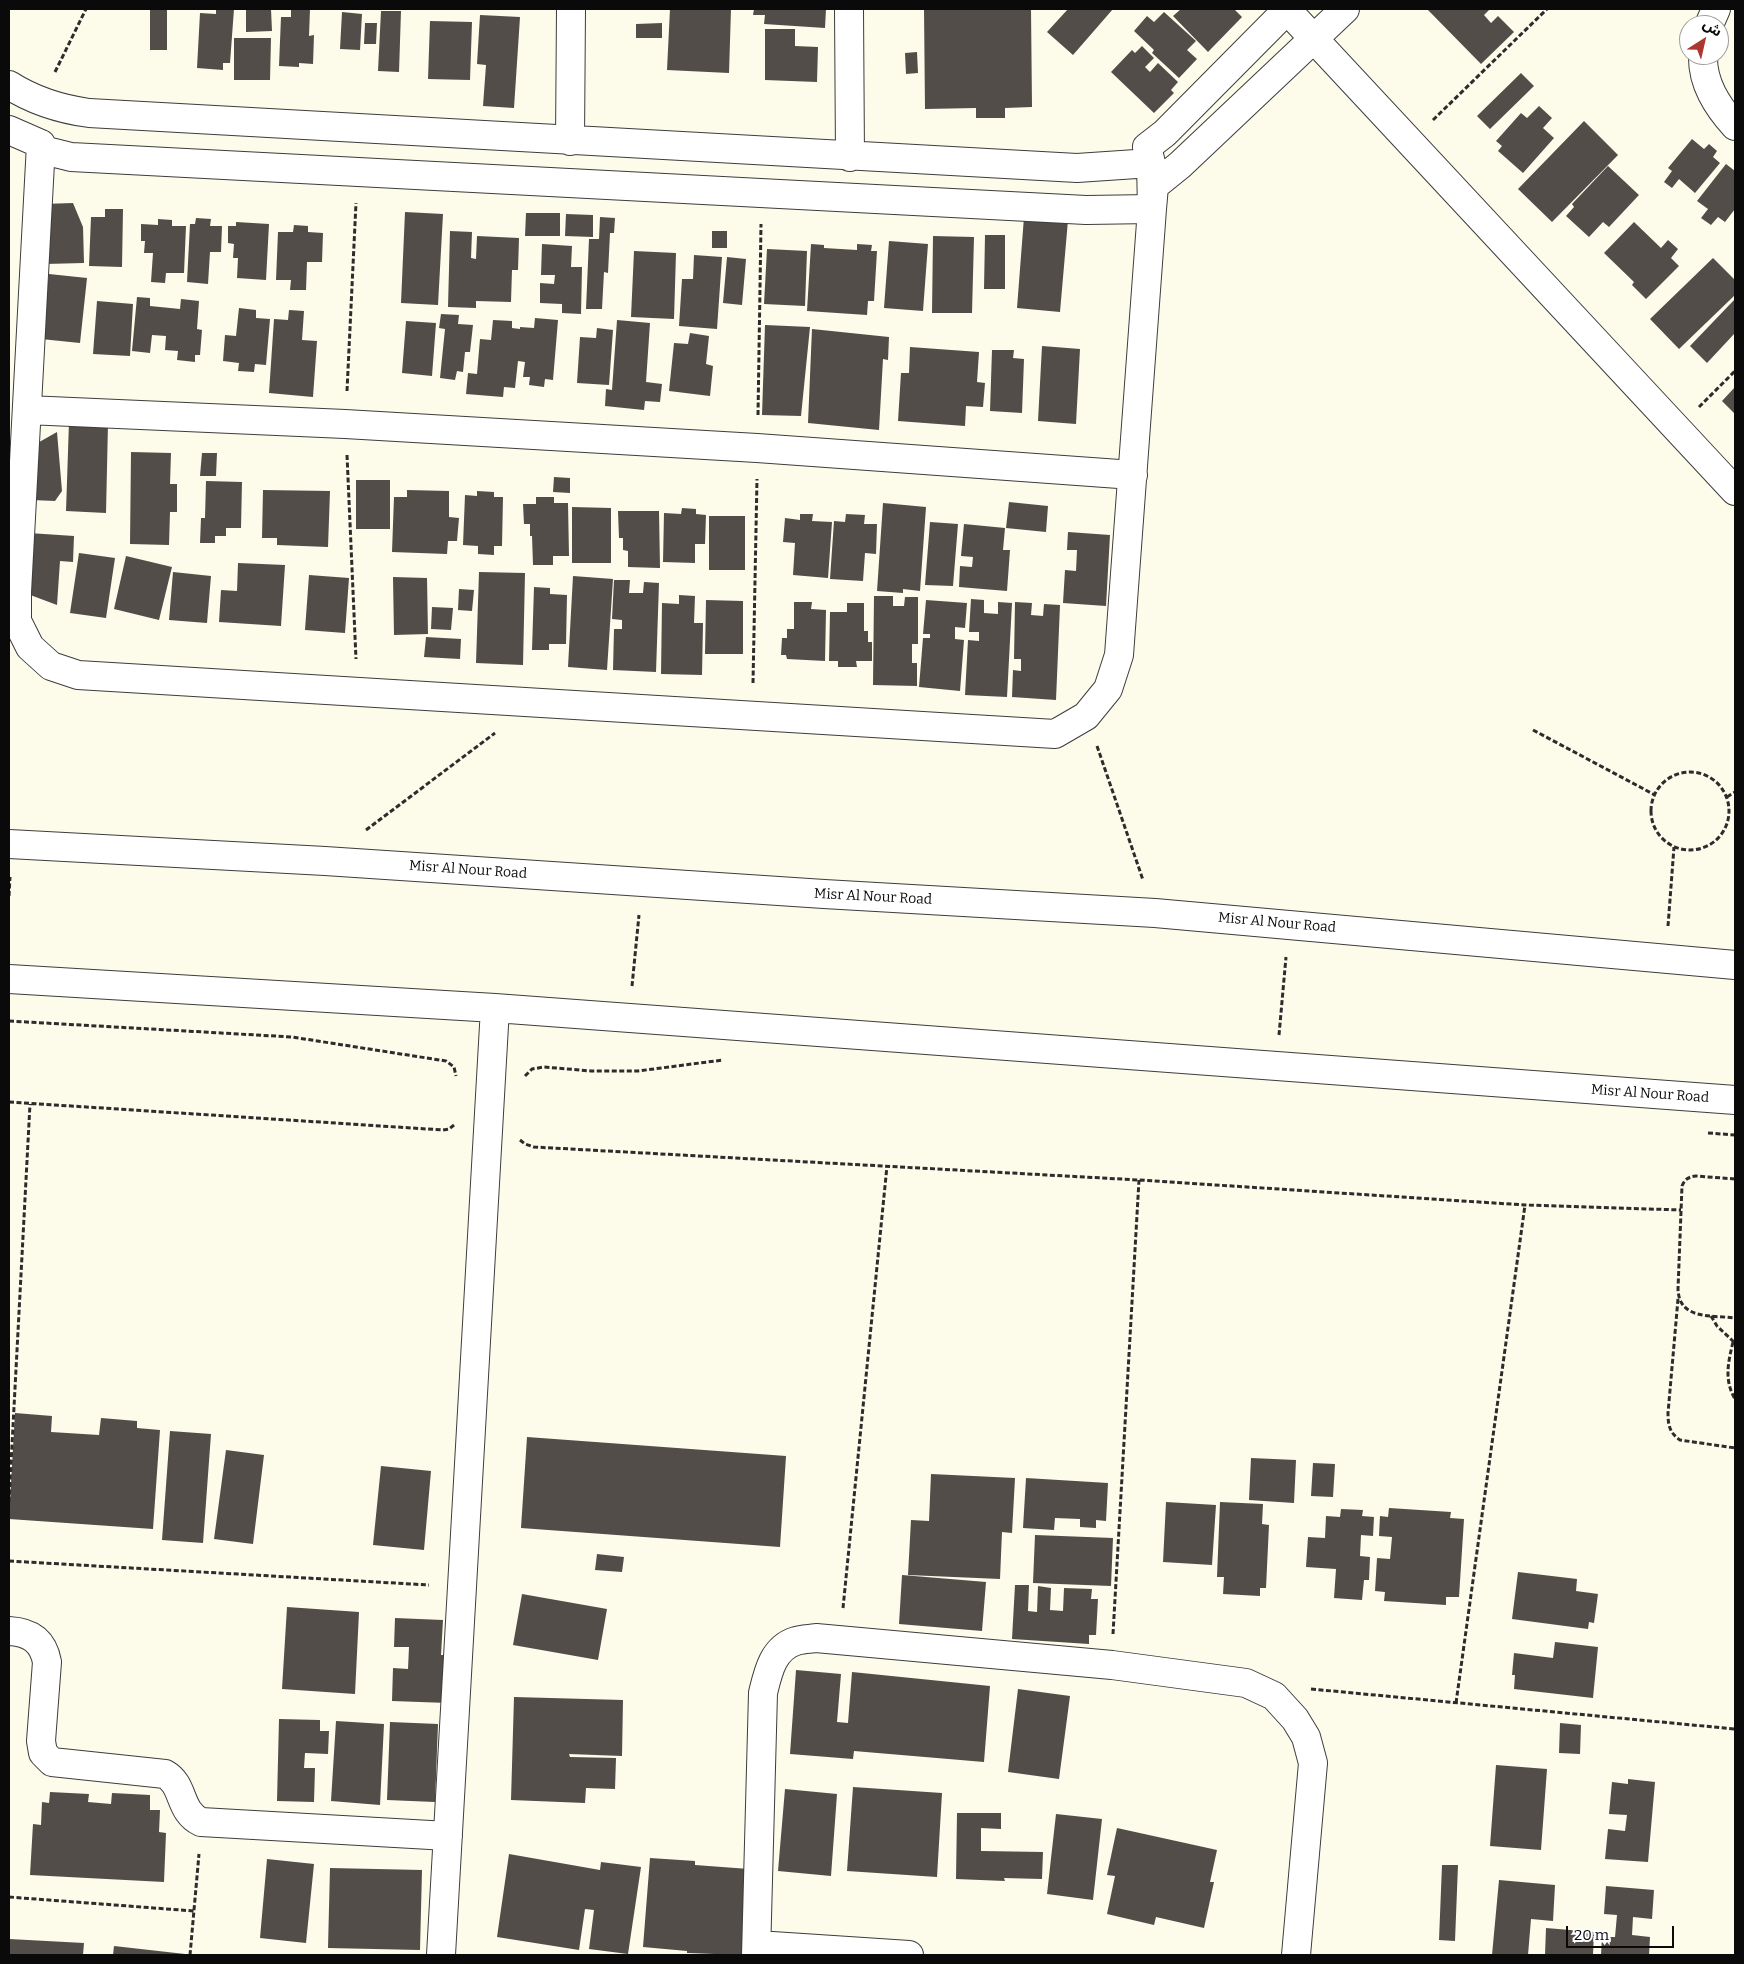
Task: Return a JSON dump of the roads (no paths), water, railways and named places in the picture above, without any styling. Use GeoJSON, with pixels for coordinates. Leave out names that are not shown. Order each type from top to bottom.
{"type":"FeatureCollection","features":[{"type":"Feature","properties":{"kind":"street"},"geometry":{"type":"LineString","coordinates":[[570,141],[571,9]]}},
{"type":"Feature","properties":{"kind":"street"},"geometry":{"type":"LineString","coordinates":[[849,9],[850,157]]}},
{"type":"Feature","properties":{"kind":"street"},"geometry":{"type":"LineString","coordinates":[[1152,209],[1152,163],[1147,147],[1166,133],[1288,9],[1735,491]]}},
{"type":"Feature","properties":{"kind":"street"},"geometry":{"type":"LineString","coordinates":[[41,144],[17,592],[18,621],[30,647],[51,666],[78,675],[1055,734],[1086,716],[1108,689],[1119,655],[1154,186],[1180,165],[1345,9]]}},
{"type":"Feature","properties":{"kind":"street"},"geometry":{"type":"LineString","coordinates":[[1702,65],[1713,98],[1735,126]]}},
{"type":"Feature","properties":{"kind":"street"},"geometry":{"type":"LineString","coordinates":[[9,85],[41,102],[64,110],[90,113],[1052,168],[1152,163]]}},
{"type":"Feature","properties":{"kind":"street"},"geometry":{"type":"LineString","coordinates":[[9,130],[41,144],[43,150],[71,157],[1086,210],[1152,209]]}},
{"type":"Feature","properties":{"kind":"street"},"geometry":{"type":"LineString","coordinates":[[27,410],[345,424],[758,448],[1133,475]]}},
{"type":"Feature","properties":{"kind":"street","name":"Misr Al Nour Road"},"geometry":{"type":"LineString","coordinates":[[9,844],[325,860],[642,882],[1155,913],[1735,965]]}},
{"type":"Feature","properties":{"kind":"street","name":"Misr Al Nour Road"},"geometry":{"type":"LineString","coordinates":[[9,979],[495,1008],[1735,1100]]}},
{"type":"Feature","properties":{"kind":"street"},"geometry":{"type":"LineString","coordinates":[[441,1955],[495,1008]]}},
{"type":"Feature","properties":{"kind":"street"},"geometry":{"type":"LineString","coordinates":[[9,1631],[32,1636],[40,1643],[45,1652],[47,1662],[41,1741],[43,1753],[57,1764],[165,1774],[175,1782],[186,1810],[195,1820],[201,1822],[448,1836]]}},
{"type":"Feature","properties":{"kind":"street"},"geometry":{"type":"LineString","coordinates":[[908,1955],[757,1950],[763,1693],[768,1671],[778,1653],[796,1641],[816,1638],[1112,1665],[1246,1682],[1274,1696],[1296,1719],[1306,1737],[1313,1763],[1296,1955]]}}]}
